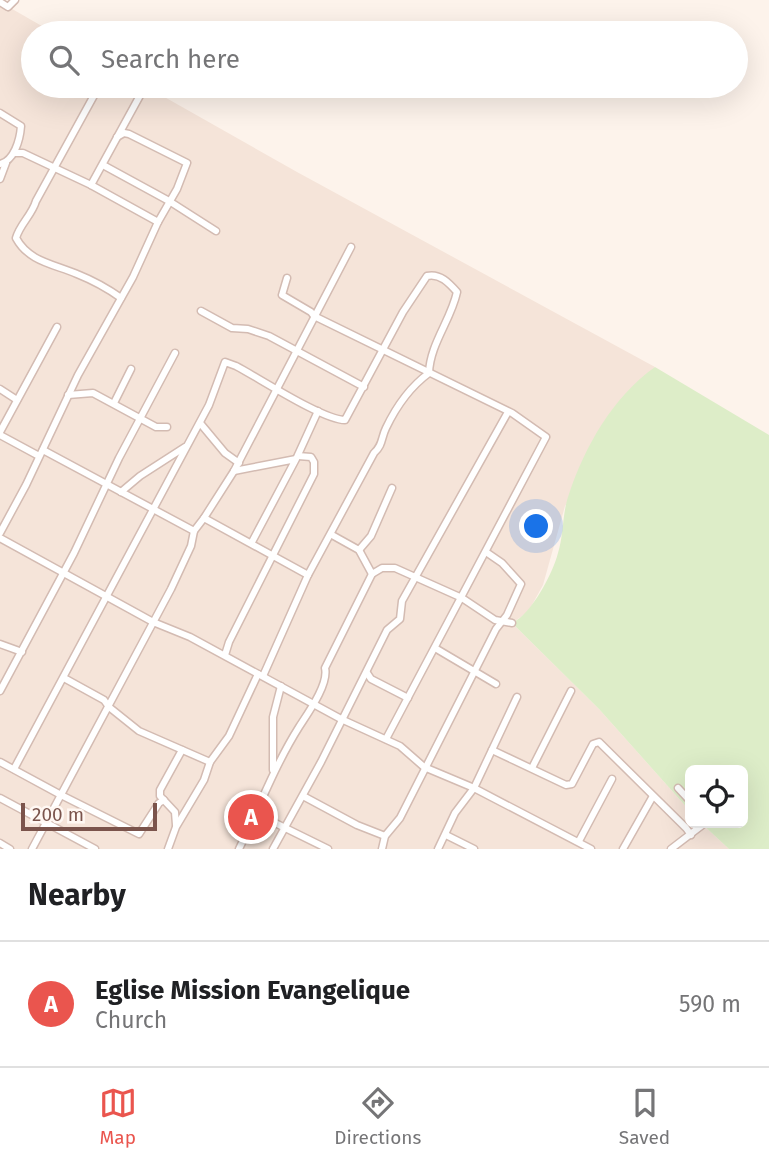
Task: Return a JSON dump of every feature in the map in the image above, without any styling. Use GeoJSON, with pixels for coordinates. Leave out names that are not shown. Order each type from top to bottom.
{"type":"FeatureCollection","features":[{"type":"Feature","properties":{"kind":"street"},"geometry":{"type":"LineString","coordinates":[[0,2],[8,7],[15,0]]}},
{"type":"Feature","properties":{"kind":"street"},"geometry":{"type":"LineString","coordinates":[[93,98],[16,238],[22,249],[44,263],[74,272],[121,298]]}},
{"type":"Feature","properties":{"kind":"street"},"geometry":{"type":"LineString","coordinates":[[91,185],[139,98]]}},
{"type":"Feature","properties":{"kind":"street"},"geometry":{"type":"LineString","coordinates":[[0,113],[20,126],[14,153],[3,163],[0,179]]}},
{"type":"Feature","properties":{"kind":"street"},"geometry":{"type":"LineString","coordinates":[[117,137],[130,135],[187,163],[133,277],[68,395],[0,536],[153,622],[190,637],[341,719],[386,738],[400,746],[424,767],[474,788],[591,849]]}},
{"type":"Feature","properties":{"kind":"street"},"geometry":{"type":"LineString","coordinates":[[14,153],[23,153],[91,185],[158,222]]}},
{"type":"Feature","properties":{"kind":"street"},"geometry":{"type":"LineString","coordinates":[[103,165],[169,201],[216,231]]}},
{"type":"Feature","properties":{"kind":"street"},"geometry":{"type":"LineString","coordinates":[[32,849],[109,708],[187,556],[194,531],[239,463],[258,421],[278,389],[351,247]]}},
{"type":"Feature","properties":{"kind":"street"},"geometry":{"type":"LineString","coordinates":[[14,769],[200,423],[225,362],[318,411],[345,420],[402,312],[426,276],[437,276],[449,282],[457,292],[453,311],[429,358],[429,373],[410,390],[384,432],[382,446],[374,453],[308,575],[261,675],[229,736],[210,762],[204,780],[176,827],[168,849]]}},
{"type":"Feature","properties":{"kind":"street"},"geometry":{"type":"LineString","coordinates":[[288,278],[282,295],[312,312],[314,316],[508,412],[545,437],[386,738]]}},
{"type":"Feature","properties":{"kind":"street"},"geometry":{"type":"LineString","coordinates":[[201,311],[232,328],[248,329],[269,336],[364,387]]}},
{"type":"Feature","properties":{"kind":"street"},"geometry":{"type":"LineString","coordinates":[[57,327],[0,434],[108,485],[194,531]]}},
{"type":"Feature","properties":{"kind":"street"},"geometry":{"type":"LineString","coordinates":[[0,691],[74,553],[108,485],[118,458],[175,353]]}},
{"type":"Feature","properties":{"kind":"street"},"geometry":{"type":"LineString","coordinates":[[114,403],[131,369]]}},
{"type":"Feature","properties":{"kind":"street"},"geometry":{"type":"LineString","coordinates":[[0,388],[17,400]]}},
{"type":"Feature","properties":{"kind":"street"},"geometry":{"type":"LineString","coordinates":[[68,395],[93,393],[156,427],[167,427]]}},
{"type":"Feature","properties":{"kind":"street"},"geometry":{"type":"LineString","coordinates":[[252,542],[297,458],[318,411]]}},
{"type":"Feature","properties":{"kind":"street"},"geometry":{"type":"LineString","coordinates":[[274,849],[387,630],[400,619],[402,601],[508,412]]}},
{"type":"Feature","properties":{"kind":"street"},"geometry":{"type":"LineString","coordinates":[[200,423],[225,453],[239,463]]}},
{"type":"Feature","properties":{"kind":"street"},"geometry":{"type":"LineString","coordinates":[[121,492],[140,476],[187,446]]}},
{"type":"Feature","properties":{"kind":"street"},"geometry":{"type":"LineString","coordinates":[[225,655],[229,642],[314,474],[314,462],[311,457],[297,458],[234,471]]}},
{"type":"Feature","properties":{"kind":"street"},"geometry":{"type":"LineString","coordinates":[[359,550],[371,536],[392,488]]}},
{"type":"Feature","properties":{"kind":"street"},"geometry":{"type":"LineString","coordinates":[[204,519],[252,542],[308,575]]}},
{"type":"Feature","properties":{"kind":"street"},"geometry":{"type":"LineString","coordinates":[[332,535],[359,550],[372,574]]}},
{"type":"Feature","properties":{"kind":"street"},"geometry":{"type":"LineString","coordinates":[[382,849],[386,836],[400,818],[496,629],[508,615],[521,584],[502,563],[486,552]]}},
{"type":"Feature","properties":{"kind":"street"},"geometry":{"type":"LineString","coordinates":[[239,849],[291,740],[314,704],[326,674],[325,668],[372,574],[382,568],[395,568],[462,598],[502,623],[512,623]]}},
{"type":"Feature","properties":{"kind":"street"},"geometry":{"type":"LineString","coordinates":[[0,644],[22,652]]}},
{"type":"Feature","properties":{"kind":"street"},"geometry":{"type":"LineString","coordinates":[[435,648],[496,684]]}},
{"type":"Feature","properties":{"kind":"street"},"geometry":{"type":"LineString","coordinates":[[367,673],[372,679],[408,698]]}},
{"type":"Feature","properties":{"kind":"street"},"geometry":{"type":"LineString","coordinates":[[64,678],[104,700],[109,708],[139,731],[210,762]]}},
{"type":"Feature","properties":{"kind":"street"},"geometry":{"type":"LineString","coordinates":[[271,779],[274,766],[273,717],[281,686]]}},
{"type":"Feature","properties":{"kind":"street"},"geometry":{"type":"LineString","coordinates":[[532,768],[571,691]]}},
{"type":"Feature","properties":{"kind":"street"},"geometry":{"type":"LineString","coordinates":[[439,849],[455,813],[474,788],[517,697]]}},
{"type":"Feature","properties":{"kind":"street"},"geometry":{"type":"LineString","coordinates":[[492,750],[566,785],[572,784],[593,744],[598,743],[691,835]]}},
{"type":"Feature","properties":{"kind":"street"},"geometry":{"type":"LineString","coordinates":[[176,827],[175,812],[160,796],[160,790],[182,750]]}},
{"type":"Feature","properties":{"kind":"street"},"geometry":{"type":"LineString","coordinates":[[0,762],[139,834],[159,803],[164,800]]}},
{"type":"Feature","properties":{"kind":"street"},"geometry":{"type":"LineString","coordinates":[[579,841],[612,779]]}},
{"type":"Feature","properties":{"kind":"street"},"geometry":{"type":"LineString","coordinates":[[678,788],[685,796]]}},
{"type":"Feature","properties":{"kind":"street"},"geometry":{"type":"LineString","coordinates":[[303,796],[357,825],[386,836]]}},
{"type":"Feature","properties":{"kind":"street"},"geometry":{"type":"LineString","coordinates":[[623,849],[653,796]]}},
{"type":"Feature","properties":{"kind":"street"},"geometry":{"type":"LineString","coordinates":[[0,798],[95,849]]}},
{"type":"Feature","properties":{"kind":"street"},"geometry":{"type":"LineString","coordinates":[[260,803],[262,815],[285,830],[328,849]]}},
{"type":"Feature","properties":{"kind":"street"},"geometry":{"type":"LineString","coordinates":[[671,849],[699,828]]}},
{"type":"Feature","properties":{"kind":"street"},"geometry":{"type":"LineString","coordinates":[[446,835],[474,849]]}},
{"type":"Feature","properties":{"kind":"street"},"geometry":{"type":"LineString","coordinates":[[0,843],[10,849]]}},
{"type":"Feature","properties":{"kind":"shaded area"},"geometry":{"type":"Polygon","coordinates":[[[0,2],[33,21],[21,21],[21,98],[166,98],[655,367],[565,506],[543,585],[528,612],[512,623],[599,709],[685,805],[685,828],[706,828],[729,849],[0,849],[0,2]]]}},
{"type":"Feature","properties":{"kind":"green space"},"geometry":{"type":"Polygon","coordinates":[[[655,367],[769,435],[769,849],[729,849],[706,828],[748,828],[748,765],[685,765],[685,805],[599,709],[512,623],[534,603],[551,571],[560,546],[569,494],[583,458],[602,424],[640,379],[655,367]]]}},
{"type":"Feature","properties":{"kind":"place","name":"Eglise Mission Evangelique"},"geometry":{"type":"Point","coordinates":[251,817]}}]}
